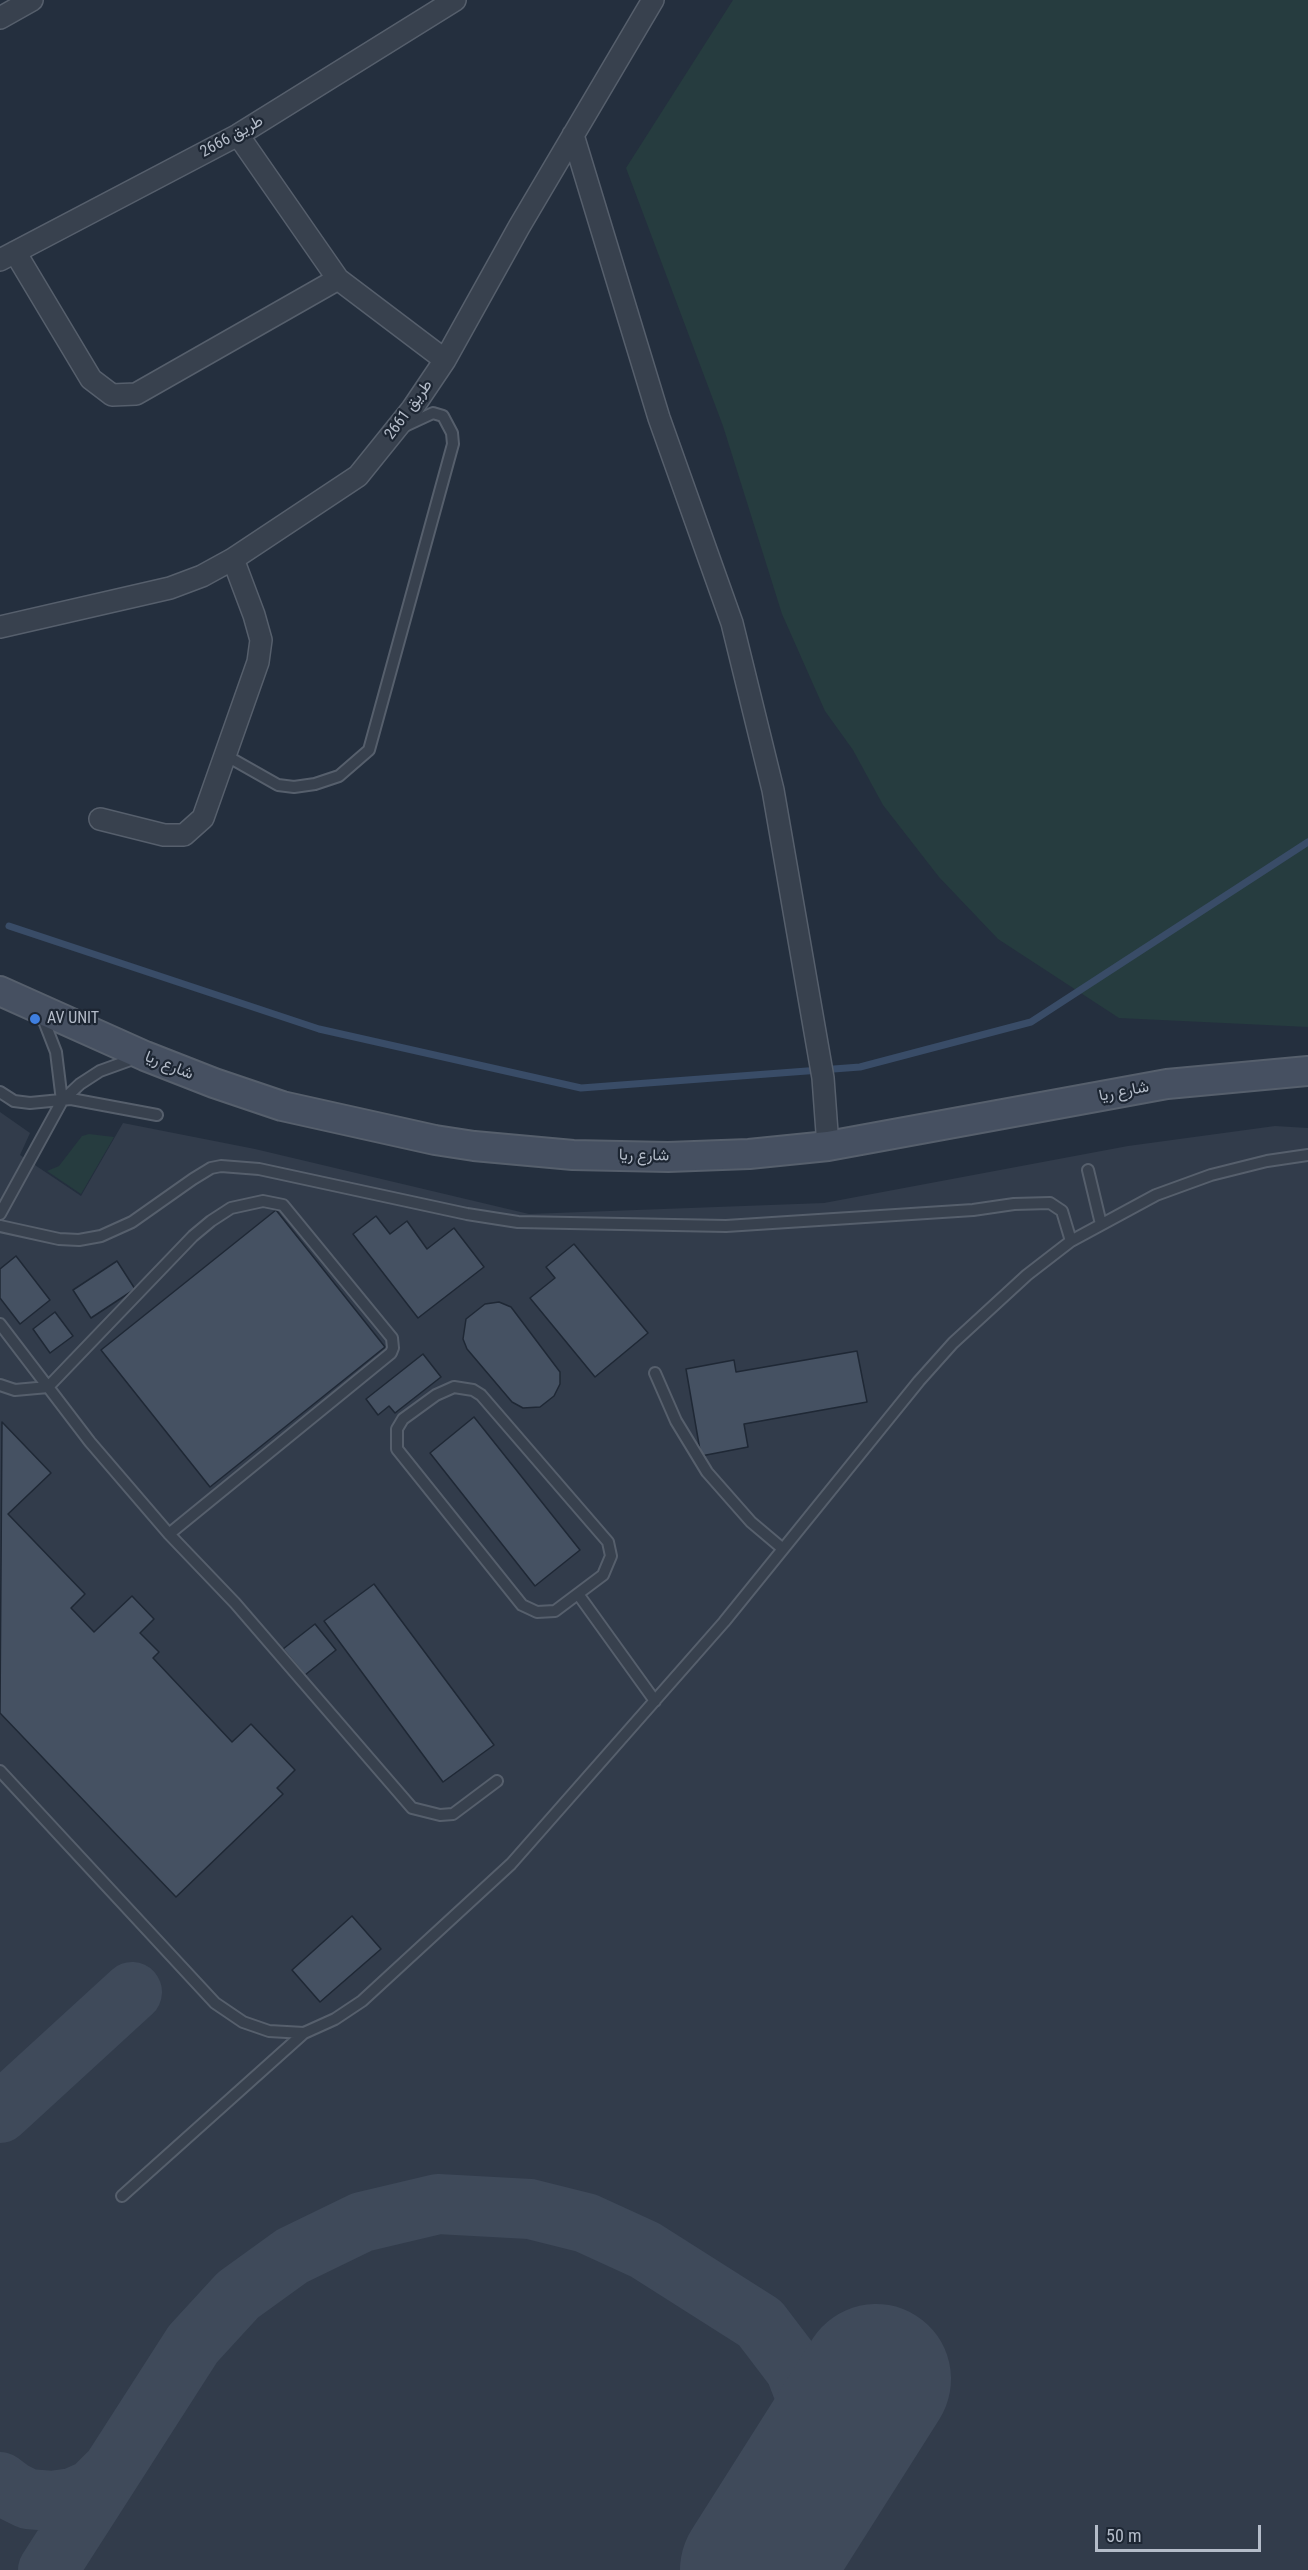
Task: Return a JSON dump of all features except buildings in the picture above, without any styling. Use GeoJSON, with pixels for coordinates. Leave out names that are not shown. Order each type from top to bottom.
{"type":"FeatureCollection","features":[{"type":"Feature","properties":{"kind":"main road","name":"شارع ريا"},"geometry":{"type":"LineString","coordinates":[[0,991],[145,1056],[282,1106],[386,1131],[474,1146],[573,1155],[668,1157],[749,1154],[828,1146],[1167,1084],[1308,1071]]}},
{"type":"Feature","properties":{"kind":"street"},"geometry":{"type":"LineString","coordinates":[[0,18],[32,0]]}},
{"type":"Feature","properties":{"kind":"street","name":"طريق 2666"},"geometry":{"type":"LineString","coordinates":[[8,256],[238,135],[455,0]]}},
{"type":"Feature","properties":{"kind":"street","name":"طريق 2661"},"geometry":{"type":"LineString","coordinates":[[0,627],[170,588],[202,576],[233,559],[358,476],[396,430],[445,360],[653,0]]}},
{"type":"Feature","properties":{"kind":"street"},"geometry":{"type":"LineString","coordinates":[[238,135],[338,279],[445,360]]}},
{"type":"Feature","properties":{"kind":"street"},"geometry":{"type":"LineString","coordinates":[[573,135],[659,418],[732,623],[773,790],[823,1078],[828,1146]]}},
{"type":"Feature","properties":{"kind":"street"},"geometry":{"type":"LineString","coordinates":[[8,256],[91,379],[112,395],[136,394],[338,279]]}},
{"type":"Feature","properties":{"kind":"street"},"geometry":{"type":"LineString","coordinates":[[99,819],[164,835],[184,835],[203,818],[258,662],[261,640],[233,559]]}},
{"type":"Feature","properties":{"kind":"lane"},"geometry":{"type":"LineString","coordinates":[[225,755],[278,785],[294,787],[315,784],[339,776],[369,750],[453,444],[449,424],[443,416],[433,413],[396,430]]}},
{"type":"Feature","properties":{"kind":"lane"},"geometry":{"type":"LineString","coordinates":[[38,1007],[56,1052],[62,1101]]}},
{"type":"Feature","properties":{"kind":"lane"},"geometry":{"type":"LineString","coordinates":[[0,1214],[62,1101],[80,1084],[100,1071],[145,1056]]}},
{"type":"Feature","properties":{"kind":"lane"},"geometry":{"type":"LineString","coordinates":[[0,1092],[14,1101],[30,1103],[71,1099],[157,1115]]}},
{"type":"Feature","properties":{"kind":"lane"},"geometry":{"type":"LineString","coordinates":[[122,2196],[304,2033],[335,2019],[362,2001],[511,1864],[724,1622],[888,1417],[953,1343],[1027,1275],[1071,1240],[1156,1195],[1211,1175],[1267,1161],[1308,1155]]}},
{"type":"Feature","properties":{"kind":"lane"},"geometry":{"type":"LineString","coordinates":[[0,1226],[58,1239],[79,1240],[101,1236],[132,1222],[193,1179],[211,1168],[221,1166],[259,1169],[467,1214],[518,1222],[726,1226],[1050,1203],[1062,1211],[1071,1240]]}},
{"type":"Feature","properties":{"kind":"lane"},"geometry":{"type":"LineString","coordinates":[[1088,1170],[1101,1224]]}},
{"type":"Feature","properties":{"kind":"lane"},"geometry":{"type":"LineString","coordinates":[[0,1385],[15,1390],[48,1387],[193,1236],[231,1208],[263,1201],[283,1205],[392,1338],[393,1348],[390,1353],[169,1534]]}},
{"type":"Feature","properties":{"kind":"lane"},"geometry":{"type":"LineString","coordinates":[[0,1324],[90,1442],[169,1534],[235,1603],[412,1808],[440,1815],[453,1815],[497,1781]]}},
{"type":"Feature","properties":{"kind":"lane"},"geometry":{"type":"LineString","coordinates":[[655,1373],[676,1421],[707,1472],[751,1522],[783,1549]]}},
{"type":"Feature","properties":{"kind":"lane"},"geometry":{"type":"LineString","coordinates":[[464,1388],[481,1395],[608,1542],[611,1556],[607,1569],[578,1594],[555,1611],[544,1613],[522,1605],[397,1449],[397,1429],[403,1419],[444,1390],[464,1388]]}},
{"type":"Feature","properties":{"kind":"lane"},"geometry":{"type":"LineString","coordinates":[[578,1594],[655,1701]]}},
{"type":"Feature","properties":{"kind":"lane"},"geometry":{"type":"LineString","coordinates":[[0,1771],[216,2003],[243,2022],[269,2031],[304,2033]]}},
{"type":"Feature","properties":{"kind":"shaded area"},"geometry":{"type":"Polygon","coordinates":[[[0,1112],[30,1133],[20,1155],[81,1196],[123,1123],[255,1149],[529,1214],[824,1203],[1128,1146],[1275,1126],[1308,1128],[1308,2570],[0,2570],[0,1112]]]}},
{"type":"Feature","properties":{"kind":"green space"},"geometry":{"type":"Polygon","coordinates":[[[733,0],[1308,0],[1308,1027],[1119,1018],[998,939],[939,877],[883,805],[853,750],[825,711],[782,614],[723,426],[626,168],[733,0]]]}},
{"type":"Feature","properties":{"kind":"green space"},"geometry":{"type":"Polygon","coordinates":[[[89,1134],[114,1137],[81,1194],[47,1171],[59,1166],[82,1136],[89,1134]]]}},
{"type":"Feature","properties":{"kind":"waterway"},"geometry":{"type":"LineString","coordinates":[[9,926],[319,1029],[581,1088],[860,1067],[1031,1022],[1308,842]]}},
{"type":"Feature","properties":{"kind":"taxiway"},"geometry":{"type":"LineString","coordinates":[[0,2113],[132,1992]]}},
{"type":"Feature","properties":{"kind":"taxiway"},"geometry":{"type":"LineString","coordinates":[[48,2570],[193,2344],[238,2295],[292,2256],[362,2222],[438,2204],[530,2209],[586,2223],[645,2250],[760,2323],[795,2369],[807,2400],[807,2459],[802,2496]]}},
{"type":"Feature","properties":{"kind":"taxiway"},"geometry":{"type":"LineString","coordinates":[[0,2482],[28,2499],[52,2501],[73,2498],[93,2489],[109,2473]]}},
{"type":"Feature","properties":{"kind":"runway"},"geometry":{"type":"LineString","coordinates":[[755,2570],[876,2379]]}},
{"type":"Feature","properties":{"kind":"place","name":"AV UNIT"},"geometry":{"type":"Point","coordinates":[35,1019]}}]}
